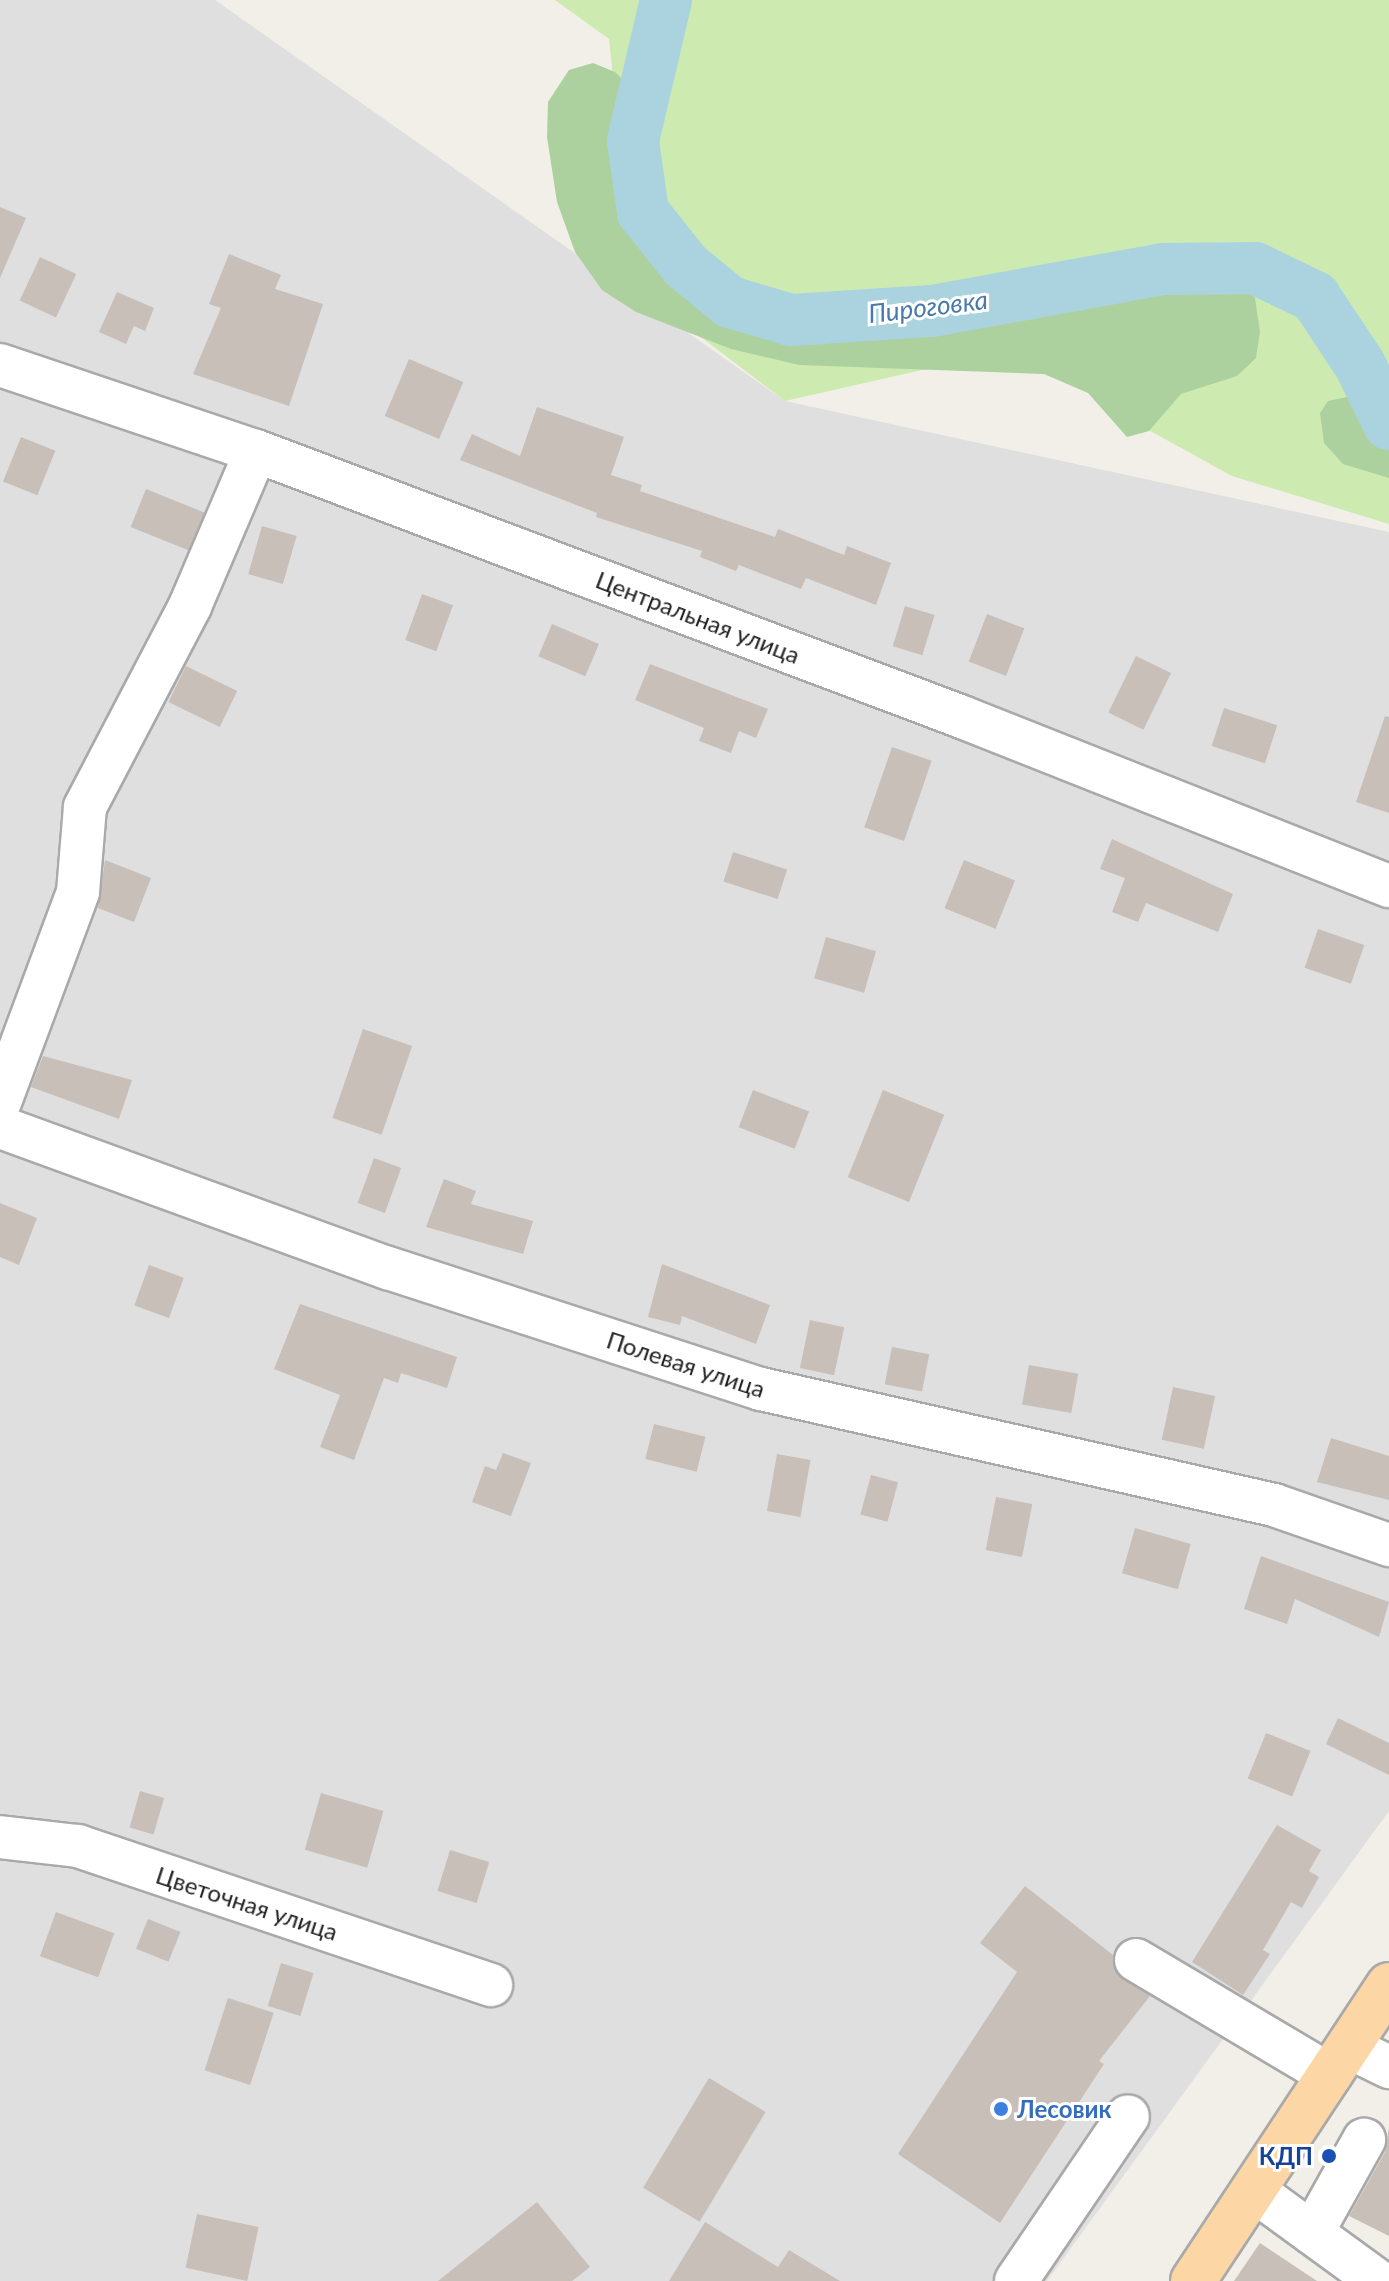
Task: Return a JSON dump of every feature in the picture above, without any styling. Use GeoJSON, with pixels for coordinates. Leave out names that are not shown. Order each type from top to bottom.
{"type":"FeatureCollection","features":[{"type":"Feature","properties":{"kind":"main road"},"geometry":{"type":"LineString","coordinates":[[1193,2281],[1389,1985]]}},
{"type":"Feature","properties":{"kind":"street","name":"Центральная улица"},"geometry":{"type":"LineString","coordinates":[[0,365],[256,451],[962,717],[1389,886]]}},
{"type":"Feature","properties":{"kind":"street"},"geometry":{"type":"LineString","coordinates":[[0,1102],[78,892],[85,807],[190,606],[256,451]]}},
{"type":"Feature","properties":{"kind":"street","name":"Полевая улица"},"geometry":{"type":"LineString","coordinates":[[0,1127],[388,1268],[761,1389],[1274,1505],[1389,1545]]}},
{"type":"Feature","properties":{"kind":"street","name":"Цветочная улица"},"geometry":{"type":"LineString","coordinates":[[0,1837],[78,1846],[491,1985]]}},
{"type":"Feature","properties":{"kind":"street"},"geometry":{"type":"LineString","coordinates":[[1136,1960],[1339,2061],[1389,2067]]}},
{"type":"Feature","properties":{"kind":"street"},"geometry":{"type":"LineString","coordinates":[[1024,2278],[1128,2116]]}},
{"type":"Feature","properties":{"kind":"street"},"geometry":{"type":"LineString","coordinates":[[1312,2233],[1364,2140]]}},
{"type":"Feature","properties":{"kind":"street"},"geometry":{"type":"LineString","coordinates":[[1253,2190],[1378,2281]]}},
{"type":"Feature","properties":{"kind":"shaded area"},"geometry":{"type":"Polygon","coordinates":[[[0,0],[215,0],[785,401],[1389,532],[1389,1811],[1047,2281],[0,2281],[0,0]]]}},
{"type":"Feature","properties":{"kind":"green space"},"geometry":{"type":"Polygon","coordinates":[[[555,0],[1389,0],[1389,524],[1232,476],[1114,411],[1089,344],[953,363],[785,401],[635,287],[609,39],[555,0]]]}},
{"type":"Feature","properties":{"kind":"green space"},"geometry":{"type":"Polygon","coordinates":[[[593,63],[615,72],[641,97],[648,119],[645,142],[624,191],[638,228],[685,275],[751,318],[801,332],[870,335],[914,330],[1079,291],[1229,280],[1245,285],[1255,298],[1260,332],[1256,358],[1237,376],[1181,394],[1149,431],[1127,437],[1088,393],[1044,374],[799,365],[731,349],[636,312],[602,290],[575,252],[557,202],[547,137],[548,102],[569,70],[593,63]]]}},
{"type":"Feature","properties":{"kind":"green space"},"geometry":{"type":"Polygon","coordinates":[[[1357,395],[1389,411],[1389,478],[1343,464],[1324,443],[1320,413],[1328,401],[1357,395]]]}},
{"type":"Feature","properties":{"kind":"building"},"geometry":{"type":"Polygon","coordinates":[[[0,207],[26,218],[0,278],[0,207]]]}},
{"type":"Feature","properties":{"kind":"building"},"geometry":{"type":"Polygon","coordinates":[[[229,254],[281,275],[275,289],[323,304],[289,406],[193,374],[221,308],[209,304],[229,254]]]}},
{"type":"Feature","properties":{"kind":"building"},"geometry":{"type":"Polygon","coordinates":[[[40,257],[76,274],[56,317],[20,301],[40,257]]]}},
{"type":"Feature","properties":{"kind":"building"},"geometry":{"type":"Polygon","coordinates":[[[117,292],[154,308],[145,331],[134,326],[126,344],[99,332],[117,292]]]}},
{"type":"Feature","properties":{"kind":"building"},"geometry":{"type":"Polygon","coordinates":[[[409,359],[463,382],[439,439],[385,416],[409,359]]]}},
{"type":"Feature","properties":{"kind":"building"},"geometry":{"type":"Polygon","coordinates":[[[537,407],[624,437],[611,475],[642,485],[640,491],[775,537],[778,529],[844,555],[847,546],[891,563],[876,605],[806,578],[801,589],[739,565],[736,571],[700,557],[702,551],[596,517],[597,513],[460,460],[472,434],[520,456],[537,407]]]}},
{"type":"Feature","properties":{"kind":"building"},"geometry":{"type":"Polygon","coordinates":[[[21,437],[55,451],[37,495],[3,482],[21,437]]]}},
{"type":"Feature","properties":{"kind":"building"},"geometry":{"type":"Polygon","coordinates":[[[146,489],[204,513],[189,551],[131,527],[146,489]]]}},
{"type":"Feature","properties":{"kind":"building"},"geometry":{"type":"Polygon","coordinates":[[[262,526],[297,536],[283,584],[248,574],[262,526]]]}},
{"type":"Feature","properties":{"kind":"building"},"geometry":{"type":"Polygon","coordinates":[[[422,594],[453,605],[436,651],[405,640],[422,594]]]}},
{"type":"Feature","properties":{"kind":"building"},"geometry":{"type":"Polygon","coordinates":[[[905,606],[935,615],[922,655],[893,646],[905,606]]]}},
{"type":"Feature","properties":{"kind":"building"},"geometry":{"type":"Polygon","coordinates":[[[987,614],[1024,628],[1006,676],[969,662],[987,614]]]}},
{"type":"Feature","properties":{"kind":"building"},"geometry":{"type":"Polygon","coordinates":[[[552,624],[599,644],[585,676],[538,656],[552,624]]]}},
{"type":"Feature","properties":{"kind":"building"},"geometry":{"type":"Polygon","coordinates":[[[1136,656],[1171,673],[1143,730],[1108,713],[1136,656]]]}},
{"type":"Feature","properties":{"kind":"building"},"geometry":{"type":"Polygon","coordinates":[[[650,664],[768,709],[756,738],[739,731],[731,753],[699,741],[704,728],[635,700],[650,664]]]}},
{"type":"Feature","properties":{"kind":"building"},"geometry":{"type":"Polygon","coordinates":[[[186,666],[237,691],[220,727],[168,702],[186,666]]]}},
{"type":"Feature","properties":{"kind":"building"},"geometry":{"type":"Polygon","coordinates":[[[1224,708],[1277,725],[1265,763],[1212,746],[1224,708]]]}},
{"type":"Feature","properties":{"kind":"building"},"geometry":{"type":"Polygon","coordinates":[[[1385,716],[1389,717],[1389,813],[1356,802],[1385,716]]]}},
{"type":"Feature","properties":{"kind":"building"},"geometry":{"type":"Polygon","coordinates":[[[892,747],[932,761],[904,841],[864,827],[892,747]]]}},
{"type":"Feature","properties":{"kind":"building"},"geometry":{"type":"Polygon","coordinates":[[[1112,839],[1233,894],[1218,932],[1146,903],[1138,922],[1112,912],[1125,878],[1100,869],[1112,839]]]}},
{"type":"Feature","properties":{"kind":"building"},"geometry":{"type":"Polygon","coordinates":[[[733,852],[787,870],[778,899],[723,881],[733,852]]]}},
{"type":"Feature","properties":{"kind":"building"},"geometry":{"type":"Polygon","coordinates":[[[105,860],[151,878],[134,922],[98,908],[105,860]]]}},
{"type":"Feature","properties":{"kind":"building"},"geometry":{"type":"Polygon","coordinates":[[[964,860],[1015,881],[996,929],[945,908],[964,860]]]}},
{"type":"Feature","properties":{"kind":"building"},"geometry":{"type":"Polygon","coordinates":[[[1318,929],[1364,945],[1351,984],[1305,968],[1318,929]]]}},
{"type":"Feature","properties":{"kind":"building"},"geometry":{"type":"Polygon","coordinates":[[[826,937],[876,951],[864,993],[814,978],[826,937]]]}},
{"type":"Feature","properties":{"kind":"building"},"geometry":{"type":"Polygon","coordinates":[[[363,1029],[412,1046],[382,1135],[332,1118],[363,1029]]]}},
{"type":"Feature","properties":{"kind":"building"},"geometry":{"type":"Polygon","coordinates":[[[43,1056],[132,1080],[119,1119],[31,1087],[43,1056]]]}},
{"type":"Feature","properties":{"kind":"building"},"geometry":{"type":"Polygon","coordinates":[[[753,1090],[809,1112],[795,1149],[739,1127],[753,1090]]]}},
{"type":"Feature","properties":{"kind":"building"},"geometry":{"type":"Polygon","coordinates":[[[883,1090],[944,1115],[909,1202],[848,1177],[883,1090]]]}},
{"type":"Feature","properties":{"kind":"building"},"geometry":{"type":"Polygon","coordinates":[[[374,1158],[401,1168],[385,1213],[358,1203],[374,1158]]]}},
{"type":"Feature","properties":{"kind":"building"},"geometry":{"type":"Polygon","coordinates":[[[444,1179],[476,1191],[471,1204],[533,1221],[523,1254],[426,1227],[444,1179]]]}},
{"type":"Feature","properties":{"kind":"building"},"geometry":{"type":"Polygon","coordinates":[[[0,1203],[37,1218],[19,1265],[0,1257],[0,1203]]]}},
{"type":"Feature","properties":{"kind":"building"},"geometry":{"type":"Polygon","coordinates":[[[662,1264],[770,1305],[756,1344],[682,1316],[680,1325],[648,1317],[662,1264]]]}},
{"type":"Feature","properties":{"kind":"building"},"geometry":{"type":"Polygon","coordinates":[[[149,1265],[184,1278],[169,1318],[134,1305],[149,1265]]]}},
{"type":"Feature","properties":{"kind":"building"},"geometry":{"type":"Polygon","coordinates":[[[300,1304],[457,1357],[447,1388],[401,1373],[398,1383],[384,1378],[354,1460],[320,1447],[340,1395],[274,1369],[300,1304]]]}},
{"type":"Feature","properties":{"kind":"building"},"geometry":{"type":"Polygon","coordinates":[[[810,1320],[844,1327],[834,1375],[800,1368],[810,1320]]]}},
{"type":"Feature","properties":{"kind":"building"},"geometry":{"type":"Polygon","coordinates":[[[892,1347],[929,1354],[922,1392],[885,1384],[892,1347]]]}},
{"type":"Feature","properties":{"kind":"building"},"geometry":{"type":"Polygon","coordinates":[[[1029,1365],[1078,1374],[1071,1413],[1022,1404],[1029,1365]]]}},
{"type":"Feature","properties":{"kind":"building"},"geometry":{"type":"Polygon","coordinates":[[[1173,1387],[1215,1396],[1204,1449],[1162,1440],[1173,1387]]]}},
{"type":"Feature","properties":{"kind":"building"},"geometry":{"type":"Polygon","coordinates":[[[654,1424],[705,1437],[697,1472],[645,1459],[654,1424]]]}},
{"type":"Feature","properties":{"kind":"building"},"geometry":{"type":"Polygon","coordinates":[[[1331,1438],[1389,1456],[1389,1500],[1317,1482],[1331,1438]]]}},
{"type":"Feature","properties":{"kind":"building"},"geometry":{"type":"Polygon","coordinates":[[[503,1453],[531,1463],[511,1516],[472,1502],[485,1466],[496,1470],[503,1453]]]}},
{"type":"Feature","properties":{"kind":"building"},"geometry":{"type":"Polygon","coordinates":[[[777,1454],[810,1460],[800,1517],[767,1511],[777,1454]]]}},
{"type":"Feature","properties":{"kind":"building"},"geometry":{"type":"Polygon","coordinates":[[[871,1475],[898,1482],[887,1522],[860,1515],[871,1475]]]}},
{"type":"Feature","properties":{"kind":"building"},"geometry":{"type":"Polygon","coordinates":[[[996,1497],[1032,1504],[1022,1557],[986,1550],[996,1497]]]}},
{"type":"Feature","properties":{"kind":"building"},"geometry":{"type":"Polygon","coordinates":[[[1135,1528],[1191,1544],[1178,1589],[1122,1573],[1135,1528]]]}},
{"type":"Feature","properties":{"kind":"building"},"geometry":{"type":"Polygon","coordinates":[[[1261,1556],[1389,1602],[1379,1637],[1295,1599],[1287,1624],[1244,1609],[1261,1556]]]}},
{"type":"Feature","properties":{"kind":"building"},"geometry":{"type":"Polygon","coordinates":[[[1338,1718],[1389,1743],[1389,1775],[1326,1744],[1338,1718]]]}},
{"type":"Feature","properties":{"kind":"building"},"geometry":{"type":"Polygon","coordinates":[[[1266,1733],[1311,1751],[1292,1796],[1248,1778],[1266,1733]]]}},
{"type":"Feature","properties":{"kind":"building"},"geometry":{"type":"Polygon","coordinates":[[[140,1791],[164,1798],[154,1834],[130,1828],[140,1791]]]}},
{"type":"Feature","properties":{"kind":"building"},"geometry":{"type":"Polygon","coordinates":[[[321,1793],[383,1811],[367,1868],[305,1850],[321,1793]]]}},
{"type":"Feature","properties":{"kind":"building"},"geometry":{"type":"Polygon","coordinates":[[[1277,1825],[1321,1850],[1309,1871],[1319,1877],[1302,1908],[1291,1902],[1263,1950],[1270,1954],[1243,1995],[1192,1962],[1277,1825]]]}},
{"type":"Feature","properties":{"kind":"building"},"geometry":{"type":"Polygon","coordinates":[[[450,1850],[489,1862],[477,1903],[437,1891],[450,1850]]]}},
{"type":"Feature","properties":{"kind":"building"},"geometry":{"type":"Polygon","coordinates":[[[1025,1886],[1113,1955],[1116,1972],[1150,1996],[1099,2061],[1104,2064],[1000,2223],[898,2154],[1017,1972],[980,1943],[1025,1886]]]}},
{"type":"Feature","properties":{"kind":"building"},"geometry":{"type":"Polygon","coordinates":[[[56,1912],[114,1933],[98,1977],[40,1956],[56,1912]]]}},
{"type":"Feature","properties":{"kind":"building"},"geometry":{"type":"Polygon","coordinates":[[[148,1919],[180,1932],[168,1962],[136,1949],[148,1919]]]}},
{"type":"Feature","properties":{"kind":"building"},"geometry":{"type":"Polygon","coordinates":[[[281,1963],[314,1973],[300,2016],[268,2006],[281,1963]]]}},
{"type":"Feature","properties":{"kind":"building"},"geometry":{"type":"Polygon","coordinates":[[[228,1998],[274,2013],[250,2085],[205,2070],[228,1998]]]}},
{"type":"Feature","properties":{"kind":"building"},"geometry":{"type":"Polygon","coordinates":[[[709,2078],[766,2112],[700,2222],[643,2188],[709,2078]]]}},
{"type":"Feature","properties":{"kind":"building"},"geometry":{"type":"Polygon","coordinates":[[[1389,2127],[1389,2236],[1349,2216],[1385,2152],[1389,2127]]]}},
{"type":"Feature","properties":{"kind":"building"},"geometry":{"type":"Polygon","coordinates":[[[537,2202],[590,2267],[572,2281],[438,2281],[537,2202]]]}},
{"type":"Feature","properties":{"kind":"building"},"geometry":{"type":"Polygon","coordinates":[[[197,2214],[259,2227],[247,2281],[186,2268],[197,2214]]]}},
{"type":"Feature","properties":{"kind":"building"},"geometry":{"type":"Polygon","coordinates":[[[705,2222],[778,2267],[789,2250],[840,2281],[669,2281],[705,2222]]]}},
{"type":"Feature","properties":{"kind":"building"},"geometry":{"type":"Polygon","coordinates":[[[1260,2243],[1317,2281],[1234,2281],[1260,2243]]]}},
{"type":"Feature","properties":{"kind":"waterway","name":"Пироговка"},"geometry":{"type":"LineString","coordinates":[[666,0],[633,141],[643,212],[686,266],[730,302],[791,320],[932,311],[1163,269],[1255,268],[1315,297],[1360,365],[1389,424]]}},
{"type":"Feature","properties":{"kind":"place","name":"Лесовик"},"geometry":{"type":"Point","coordinates":[1001,2109]}},
{"type":"Feature","properties":{"kind":"place","name":"КДП"},"geometry":{"type":"Point","coordinates":[1329,2156]}}]}
